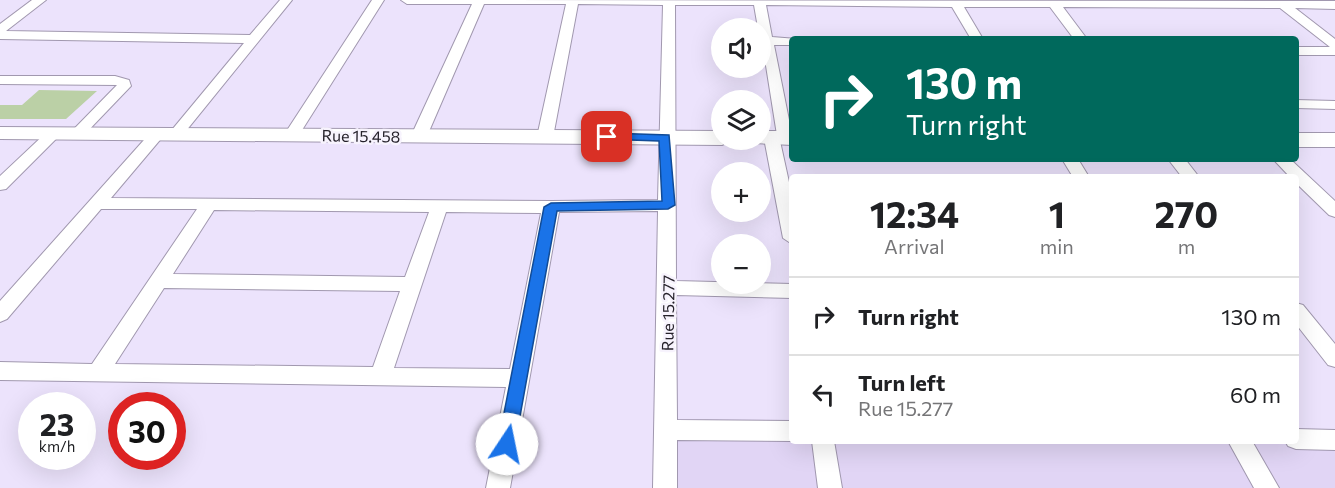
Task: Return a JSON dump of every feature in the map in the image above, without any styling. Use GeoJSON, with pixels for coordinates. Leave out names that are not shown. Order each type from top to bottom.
{"type":"FeatureCollection","features":[{"type":"Feature","properties":{"kind":"main road","name":"Rue 15.458"},"geometry":{"type":"LineString","coordinates":[[0,132],[711,138]]}},
{"type":"Feature","properties":{"kind":"main road"},"geometry":{"type":"LineString","coordinates":[[1299,140],[1335,140]]}},
{"type":"Feature","properties":{"kind":"street"},"geometry":{"type":"LineString","coordinates":[[0,30],[40,0]]}},
{"type":"Feature","properties":{"kind":"street"},"geometry":{"type":"LineString","coordinates":[[0,314],[97,203],[166,134],[286,0]]}},
{"type":"Feature","properties":{"kind":"street"},"geometry":{"type":"LineString","coordinates":[[292,135],[378,0]]}},
{"type":"Feature","properties":{"kind":"street"},"geometry":{"type":"LineString","coordinates":[[406,0],[1147,2],[1335,5]]}},
{"type":"Feature","properties":{"kind":"street"},"geometry":{"type":"LineString","coordinates":[[419,136],[480,0]]}},
{"type":"Feature","properties":{"kind":"street"},"geometry":{"type":"LineString","coordinates":[[545,137],[573,0]]}},
{"type":"Feature","properties":{"kind":"street","name":"Rue 15.277"},"geometry":{"type":"LineString","coordinates":[[665,488],[668,205],[665,138],[669,1]]}},
{"type":"Feature","properties":{"kind":"street"},"geometry":{"type":"LineString","coordinates":[[760,1],[763,18]]}},
{"type":"Feature","properties":{"kind":"street"},"geometry":{"type":"LineString","coordinates":[[1052,2],[1079,36]]}},
{"type":"Feature","properties":{"kind":"street"},"geometry":{"type":"LineString","coordinates":[[956,3],[975,36]]}},
{"type":"Feature","properties":{"kind":"street"},"geometry":{"type":"LineString","coordinates":[[1283,5],[1335,45]]}},
{"type":"Feature","properties":{"kind":"street"},"geometry":{"type":"LineString","coordinates":[[0,35],[252,39]]}},
{"type":"Feature","properties":{"kind":"street"},"geometry":{"type":"LineString","coordinates":[[771,40],[789,41]]}},
{"type":"Feature","properties":{"kind":"street"},"geometry":{"type":"LineString","coordinates":[[1299,51],[1335,51]]}},
{"type":"Feature","properties":{"kind":"street"},"geometry":{"type":"LineString","coordinates":[[771,73],[777,138],[789,206]]}},
{"type":"Feature","properties":{"kind":"street"},"geometry":{"type":"LineString","coordinates":[[0,80],[116,80],[124,83],[124,86],[78,133]]}},
{"type":"Feature","properties":{"kind":"street"},"geometry":{"type":"LineString","coordinates":[[1299,104],[1335,105]]}},
{"type":"Feature","properties":{"kind":"street"},"geometry":{"type":"LineString","coordinates":[[0,185],[54,133]]}},
{"type":"Feature","properties":{"kind":"street"},"geometry":{"type":"LineString","coordinates":[[1178,162],[1188,174]]}},
{"type":"Feature","properties":{"kind":"street"},"geometry":{"type":"LineString","coordinates":[[1284,162],[1297,174]]}},
{"type":"Feature","properties":{"kind":"street"},"geometry":{"type":"LineString","coordinates":[[1299,176],[1335,211]]}},
{"type":"Feature","properties":{"kind":"street"},"geometry":{"type":"LineString","coordinates":[[97,203],[551,207],[668,205]]}},
{"type":"Feature","properties":{"kind":"street"},"geometry":{"type":"LineString","coordinates":[[98,372],[210,203]]}},
{"type":"Feature","properties":{"kind":"street"},"geometry":{"type":"LineString","coordinates":[[380,377],[439,206]]}},
{"type":"Feature","properties":{"kind":"street"},"geometry":{"type":"LineString","coordinates":[[498,488],[551,207]]}},
{"type":"Feature","properties":{"kind":"street"},"geometry":{"type":"LineString","coordinates":[[157,281],[412,285]]}},
{"type":"Feature","properties":{"kind":"street"},"geometry":{"type":"LineString","coordinates":[[668,288],[789,291]]}},
{"type":"Feature","properties":{"kind":"street"},"geometry":{"type":"LineString","coordinates":[[1299,314],[1335,359]]}},
{"type":"Feature","properties":{"kind":"street"},"geometry":{"type":"LineString","coordinates":[[0,371],[519,378]]}},
{"type":"Feature","properties":{"kind":"street"},"geometry":{"type":"LineString","coordinates":[[666,430],[789,431]]}},
{"type":"Feature","properties":{"kind":"street"},"geometry":{"type":"LineString","coordinates":[[1299,439],[1335,440]]}},
{"type":"Feature","properties":{"kind":"street"},"geometry":{"type":"LineString","coordinates":[[823,444],[830,488]]}},
{"type":"Feature","properties":{"kind":"street"},"geometry":{"type":"LineString","coordinates":[[1241,444],[1267,488]]}},
{"type":"Feature","properties":{"kind":"shaded area"},"geometry":{"type":"Polygon","coordinates":[[[675,419],[789,420],[789,444],[1292,444],[1335,446],[1335,488],[676,488],[675,419]]]}},
{"type":"Feature","properties":{"kind":"green space"},"geometry":{"type":"Polygon","coordinates":[[[39,90],[97,91],[66,119],[0,119],[0,105],[22,105],[39,90]]]}},
{"type":"Feature","properties":{"kind":"route"},"geometry":{"type":"LineString","coordinates":[[507,444],[551,207],[668,205],[665,138],[607,137]]}}]}
